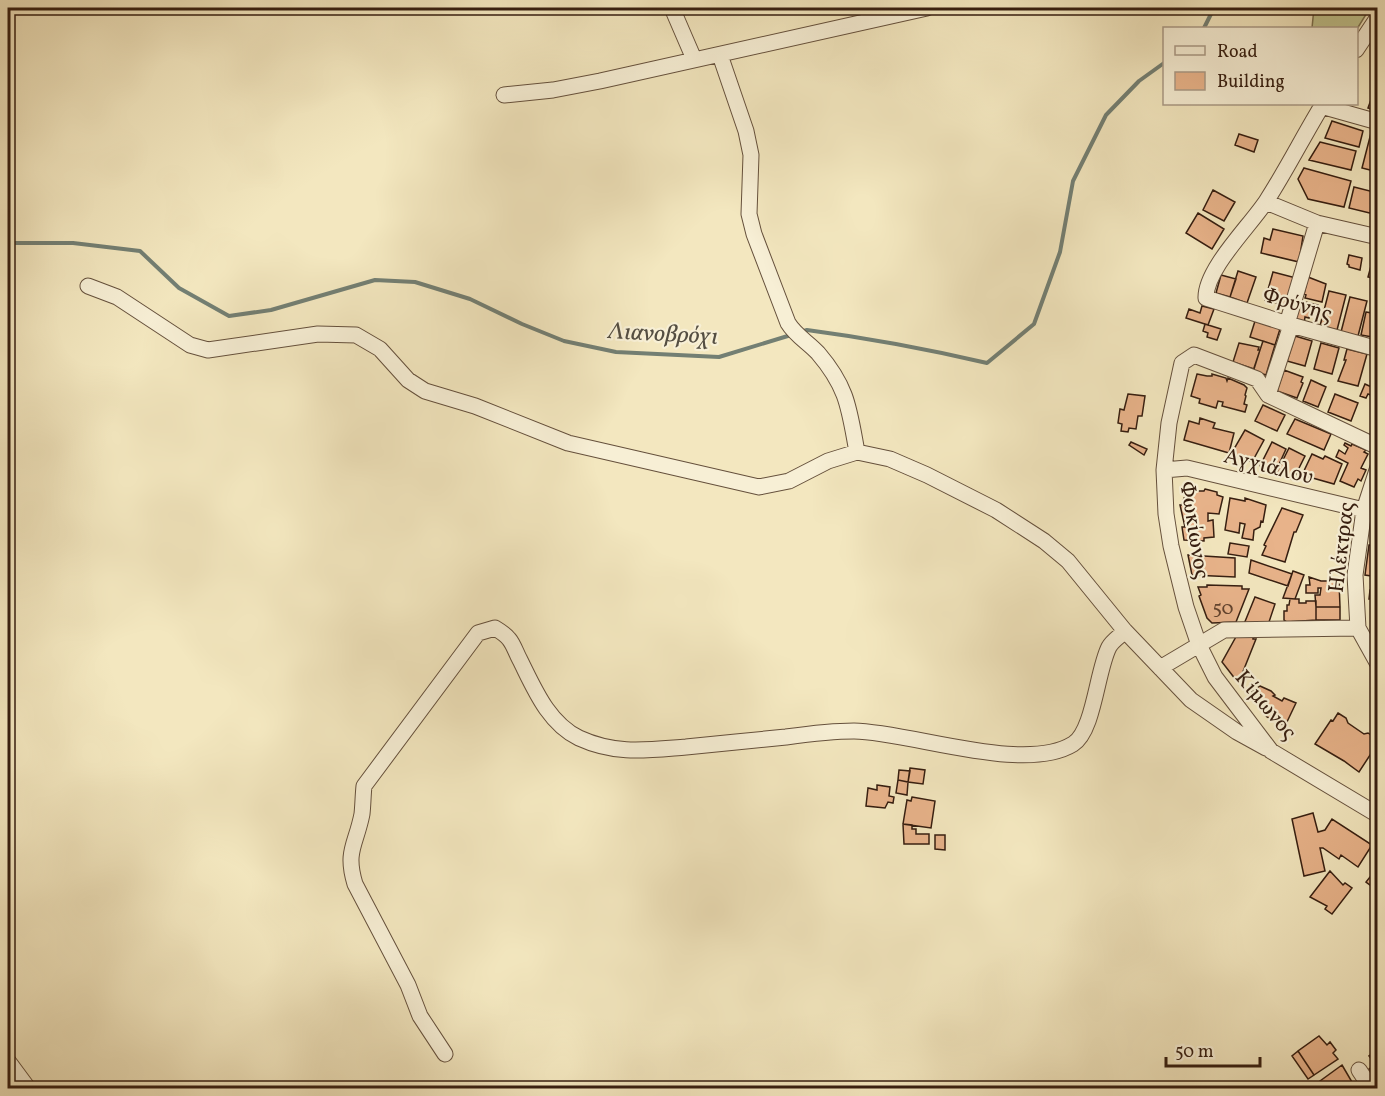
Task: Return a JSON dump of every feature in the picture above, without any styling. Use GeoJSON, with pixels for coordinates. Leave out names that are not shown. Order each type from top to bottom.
{"type":"FeatureCollection","features":[{"type":"Feature","properties":{"kind":"street"},"geometry":{"type":"LineString","coordinates":[[672,8],[694,59]]}},
{"type":"Feature","properties":{"kind":"street"},"geometry":{"type":"LineString","coordinates":[[504,95],[552,90],[927,8]]}},
{"type":"Feature","properties":{"kind":"street"},"geometry":{"type":"LineString","coordinates":[[1358,47],[1377,17]]}},
{"type":"Feature","properties":{"kind":"street"},"geometry":{"type":"LineString","coordinates":[[720,55],[751,155],[749,214],[754,234],[788,323],[795,334],[812,347],[830,367],[842,387],[856,452]]}},
{"type":"Feature","properties":{"kind":"street"},"geometry":{"type":"LineString","coordinates":[[1377,122],[1322,105],[1266,202],[1317,223],[1377,237]]}},
{"type":"Feature","properties":{"kind":"street","name":"Φρύνης"},"geometry":{"type":"LineString","coordinates":[[1266,202],[1222,259],[1206,288],[1206,298],[1289,325],[1377,349]]}},
{"type":"Feature","properties":{"kind":"street"},"geometry":{"type":"LineString","coordinates":[[1317,223],[1268,395],[1377,447]]}},
{"type":"Feature","properties":{"kind":"street"},"geometry":{"type":"LineString","coordinates":[[88,286],[117,297],[190,345],[208,350],[318,334],[356,335],[380,349],[408,380],[425,391],[475,406],[568,443],[759,487],[789,481],[828,460],[856,452],[890,459],[990,506],[1044,541],[1068,561],[1125,631],[1191,700],[1237,732],[1271,751]]}},
{"type":"Feature","properties":{"kind":"street","name":"Φωκίωνος"},"geometry":{"type":"LineString","coordinates":[[1199,645],[1185,607],[1166,514],[1164,470],[1169,423],[1182,363],[1194,355],[1257,379],[1268,395]]}},
{"type":"Feature","properties":{"kind":"street","name":"Ηλέκτρας"},"geometry":{"type":"LineString","coordinates":[[1377,467],[1364,510],[1355,575],[1358,628],[1377,662]]}},
{"type":"Feature","properties":{"kind":"street","name":"Αγχιάλου"},"geometry":{"type":"LineString","coordinates":[[1164,470],[1187,468],[1364,510]]}},
{"type":"Feature","properties":{"kind":"street"},"geometry":{"type":"LineString","coordinates":[[445,1054],[420,1016],[408,985],[355,884],[350,867],[352,847],[362,814],[364,786],[478,633],[495,628],[509,638],[536,694],[561,726],[578,737],[610,748],[628,751],[854,731],[883,733],[968,750],[1042,755],[1075,743],[1085,729],[1110,646],[1125,631]]}},
{"type":"Feature","properties":{"kind":"street"},"geometry":{"type":"LineString","coordinates":[[1160,668],[1224,630],[1358,628]]}},
{"type":"Feature","properties":{"kind":"street","name":"Κίμωνος"},"geometry":{"type":"LineString","coordinates":[[1199,645],[1215,677],[1271,751],[1377,814]]}},
{"type":"Feature","properties":{"kind":"street"},"geometry":{"type":"LineString","coordinates":[[8,1061],[28,1089]]}},
{"type":"Feature","properties":{"kind":"street"},"geometry":{"type":"LineString","coordinates":[[1359,1070],[1371,1089]]}},
{"type":"Feature","properties":{"kind":"green space"},"geometry":{"type":"Polygon","coordinates":[[[1314,8],[1370,8],[1358,27],[1312,27],[1314,8]]]}},
{"type":"Feature","properties":{"kind":"building"},"geometry":{"type":"Polygon","coordinates":[[[1378,89],[1378,111],[1368,108],[1378,89]]]}},
{"type":"Feature","properties":{"kind":"building"},"geometry":{"type":"Polygon","coordinates":[[[1332,121],[1363,131],[1359,147],[1325,138],[1332,121]]]}},
{"type":"Feature","properties":{"kind":"building"},"geometry":{"type":"Polygon","coordinates":[[[1371,133],[1378,135],[1378,172],[1362,168],[1371,133]]]}},
{"type":"Feature","properties":{"kind":"building"},"geometry":{"type":"Polygon","coordinates":[[[1239,134],[1258,140],[1254,152],[1235,145],[1239,134]]]}},
{"type":"Feature","properties":{"kind":"building"},"geometry":{"type":"Polygon","coordinates":[[[1320,142],[1356,151],[1351,170],[1309,160],[1320,142]]]}},
{"type":"Feature","properties":{"kind":"building"},"geometry":{"type":"Polygon","coordinates":[[[1304,168],[1351,181],[1344,207],[1308,199],[1298,179],[1304,168]]]}},
{"type":"Feature","properties":{"kind":"building"},"geometry":{"type":"Polygon","coordinates":[[[1354,187],[1378,193],[1378,215],[1349,208],[1354,187]]]}},
{"type":"Feature","properties":{"kind":"building"},"geometry":{"type":"Polygon","coordinates":[[[1213,190],[1235,202],[1224,221],[1203,210],[1213,190]]]}},
{"type":"Feature","properties":{"kind":"building"},"geometry":{"type":"Polygon","coordinates":[[[1198,213],[1224,229],[1212,249],[1186,233],[1198,213]]]}},
{"type":"Feature","properties":{"kind":"building"},"geometry":{"type":"Polygon","coordinates":[[[1273,229],[1303,236],[1299,262],[1261,253],[1264,238],[1270,240],[1273,229]]]}},
{"type":"Feature","properties":{"kind":"building"},"geometry":{"type":"Polygon","coordinates":[[[1349,255],[1362,258],[1360,270],[1349,267],[1347,264],[1349,255]]]}},
{"type":"Feature","properties":{"kind":"building"},"geometry":{"type":"Polygon","coordinates":[[[1372,262],[1378,263],[1378,283],[1375,282],[1376,279],[1368,277],[1372,262]]]}},
{"type":"Feature","properties":{"kind":"building"},"geometry":{"type":"Polygon","coordinates":[[[1238,271],[1256,277],[1247,303],[1230,297],[1238,271]]]}},
{"type":"Feature","properties":{"kind":"building"},"geometry":{"type":"Polygon","coordinates":[[[1273,272],[1296,278],[1285,305],[1265,300],[1273,272]]]}},
{"type":"Feature","properties":{"kind":"building"},"geometry":{"type":"Polygon","coordinates":[[[1221,275],[1236,279],[1230,297],[1216,293],[1221,275]]]}},
{"type":"Feature","properties":{"kind":"building"},"geometry":{"type":"Polygon","coordinates":[[[1308,277],[1326,284],[1322,302],[1305,298],[1308,277]]]}},
{"type":"Feature","properties":{"kind":"building"},"geometry":{"type":"Polygon","coordinates":[[[1329,291],[1346,295],[1337,330],[1320,326],[1329,291]]]}},
{"type":"Feature","properties":{"kind":"building"},"geometry":{"type":"Polygon","coordinates":[[[1350,297],[1367,301],[1358,336],[1341,332],[1350,297]]]}},
{"type":"Feature","properties":{"kind":"building"},"geometry":{"type":"Polygon","coordinates":[[[1297,300],[1318,305],[1316,315],[1310,313],[1309,318],[1305,317],[1304,324],[1292,321],[1297,300]]]}},
{"type":"Feature","properties":{"kind":"building"},"geometry":{"type":"Polygon","coordinates":[[[1202,306],[1214,309],[1208,325],[1186,318],[1189,309],[1200,313],[1202,306]]]}},
{"type":"Feature","properties":{"kind":"building"},"geometry":{"type":"Polygon","coordinates":[[[1366,312],[1378,314],[1378,338],[1361,335],[1366,312]]]}},
{"type":"Feature","properties":{"kind":"building"},"geometry":{"type":"Polygon","coordinates":[[[1255,321],[1280,329],[1275,345],[1250,337],[1255,321]]]}},
{"type":"Feature","properties":{"kind":"building"},"geometry":{"type":"Polygon","coordinates":[[[1205,324],[1221,329],[1217,340],[1207,337],[1208,333],[1203,331],[1205,324]]]}},
{"type":"Feature","properties":{"kind":"building"},"geometry":{"type":"Polygon","coordinates":[[[1295,336],[1312,341],[1305,366],[1287,361],[1295,336]]]}},
{"type":"Feature","properties":{"kind":"building"},"geometry":{"type":"Polygon","coordinates":[[[1263,341],[1275,345],[1266,375],[1253,371],[1263,341]]]}},
{"type":"Feature","properties":{"kind":"building"},"geometry":{"type":"Polygon","coordinates":[[[1239,343],[1259,347],[1254,369],[1233,362],[1239,343]]]}},
{"type":"Feature","properties":{"kind":"building"},"geometry":{"type":"Polygon","coordinates":[[[1321,343],[1339,348],[1332,374],[1314,369],[1321,343]]]}},
{"type":"Feature","properties":{"kind":"building"},"geometry":{"type":"Polygon","coordinates":[[[1347,349],[1367,354],[1358,386],[1338,381],[1346,360],[1344,360],[1347,349]]]}},
{"type":"Feature","properties":{"kind":"building"},"geometry":{"type":"Polygon","coordinates":[[[1284,370],[1303,377],[1297,398],[1277,391],[1284,370]]]}},
{"type":"Feature","properties":{"kind":"building"},"geometry":{"type":"Polygon","coordinates":[[[1197,374],[1212,376],[1212,374],[1244,385],[1247,388],[1245,412],[1222,406],[1223,402],[1218,401],[1216,408],[1199,403],[1200,399],[1191,396],[1197,374]]]}},
{"type":"Feature","properties":{"kind":"building"},"geometry":{"type":"Polygon","coordinates":[[[1311,380],[1326,387],[1318,407],[1303,401],[1311,380]]]}},
{"type":"Feature","properties":{"kind":"building"},"geometry":{"type":"Polygon","coordinates":[[[1365,384],[1378,390],[1378,398],[1368,394],[1366,398],[1360,396],[1365,384]]]}},
{"type":"Feature","properties":{"kind":"building"},"geometry":{"type":"Polygon","coordinates":[[[1128,394],[1145,396],[1142,416],[1138,416],[1136,429],[1129,428],[1128,432],[1121,431],[1122,424],[1118,423],[1120,409],[1124,410],[1128,394]]]}},
{"type":"Feature","properties":{"kind":"building"},"geometry":{"type":"Polygon","coordinates":[[[1335,394],[1358,403],[1351,421],[1328,412],[1335,394]]]}},
{"type":"Feature","properties":{"kind":"building"},"geometry":{"type":"Polygon","coordinates":[[[1263,405],[1285,415],[1277,431],[1255,421],[1263,405]]]}},
{"type":"Feature","properties":{"kind":"building"},"geometry":{"type":"Polygon","coordinates":[[[1200,418],[1215,423],[1213,428],[1234,433],[1229,453],[1184,440],[1189,421],[1199,424],[1200,418]]]}},
{"type":"Feature","properties":{"kind":"building"},"geometry":{"type":"Polygon","coordinates":[[[1295,419],[1331,434],[1324,450],[1287,434],[1295,419]]]}},
{"type":"Feature","properties":{"kind":"building"},"geometry":{"type":"Polygon","coordinates":[[[1245,430],[1264,440],[1252,462],[1231,454],[1245,430]]]}},
{"type":"Feature","properties":{"kind":"building"},"geometry":{"type":"Polygon","coordinates":[[[1131,442],[1147,449],[1144,455],[1129,445],[1131,442]]]}},
{"type":"Feature","properties":{"kind":"building"},"geometry":{"type":"Polygon","coordinates":[[[1272,442],[1286,449],[1275,473],[1260,466],[1272,442]]]}},
{"type":"Feature","properties":{"kind":"building"},"geometry":{"type":"Polygon","coordinates":[[[1345,443],[1366,450],[1364,452],[1368,454],[1361,468],[1366,470],[1361,481],[1358,479],[1354,487],[1340,481],[1348,463],[1336,457],[1339,450],[1345,454],[1348,448],[1344,445],[1345,443]]]}},
{"type":"Feature","properties":{"kind":"building"},"geometry":{"type":"Polygon","coordinates":[[[1289,448],[1305,456],[1293,480],[1277,472],[1289,448]]]}},
{"type":"Feature","properties":{"kind":"building"},"geometry":{"type":"Polygon","coordinates":[[[1312,454],[1323,459],[1325,456],[1342,464],[1334,484],[1302,475],[1312,454]]]}},
{"type":"Feature","properties":{"kind":"building"},"geometry":{"type":"Polygon","coordinates":[[[1205,489],[1217,492],[1217,495],[1223,497],[1219,514],[1208,513],[1208,521],[1213,520],[1214,537],[1204,538],[1204,541],[1184,540],[1182,527],[1185,527],[1180,505],[1184,498],[1194,491],[1205,489]]]}},
{"type":"Feature","properties":{"kind":"building"},"geometry":{"type":"Polygon","coordinates":[[[1230,498],[1245,501],[1245,498],[1266,505],[1263,522],[1261,521],[1260,527],[1254,530],[1253,540],[1242,538],[1245,524],[1240,523],[1239,533],[1225,530],[1230,498]]]}},
{"type":"Feature","properties":{"kind":"building"},"geometry":{"type":"Polygon","coordinates":[[[1282,508],[1303,515],[1294,532],[1285,562],[1262,555],[1266,546],[1264,545],[1282,508]]]}},
{"type":"Feature","properties":{"kind":"building"},"geometry":{"type":"Polygon","coordinates":[[[1230,543],[1249,546],[1247,557],[1228,554],[1230,543]]]}},
{"type":"Feature","properties":{"kind":"building"},"geometry":{"type":"Polygon","coordinates":[[[1369,545],[1378,546],[1378,577],[1365,575],[1369,545]]]}},
{"type":"Feature","properties":{"kind":"building"},"geometry":{"type":"Polygon","coordinates":[[[1188,555],[1235,558],[1235,577],[1192,575],[1188,555]]]}},
{"type":"Feature","properties":{"kind":"building"},"geometry":{"type":"Polygon","coordinates":[[[1251,560],[1292,574],[1288,586],[1249,573],[1251,560]]]}},
{"type":"Feature","properties":{"kind":"building"},"geometry":{"type":"Polygon","coordinates":[[[1293,571],[1304,575],[1295,599],[1283,598],[1293,571]]]}},
{"type":"Feature","properties":{"kind":"building"},"geometry":{"type":"Polygon","coordinates":[[[1309,577],[1321,581],[1339,581],[1340,607],[1316,607],[1315,595],[1320,595],[1321,588],[1318,588],[1318,593],[1306,593],[1306,585],[1310,585],[1309,577]]]}},
{"type":"Feature","properties":{"kind":"building"},"geometry":{"type":"Polygon","coordinates":[[[1207,585],[1242,586],[1242,589],[1249,589],[1236,622],[1212,623],[1207,618],[1198,587],[1207,587],[1207,585]]]}},
{"type":"Feature","properties":{"kind":"building"},"geometry":{"type":"Polygon","coordinates":[[[1370,590],[1378,591],[1378,613],[1371,612],[1370,590]]]}},
{"type":"Feature","properties":{"kind":"building"},"geometry":{"type":"Polygon","coordinates":[[[1255,597],[1275,604],[1268,625],[1244,624],[1255,597]]]}},
{"type":"Feature","properties":{"kind":"building"},"geometry":{"type":"Polygon","coordinates":[[[1290,599],[1299,599],[1299,603],[1316,601],[1316,620],[1287,622],[1284,620],[1284,611],[1287,611],[1290,599]]]}},
{"type":"Feature","properties":{"kind":"building"},"geometry":{"type":"Polygon","coordinates":[[[1316,607],[1340,607],[1340,620],[1316,620],[1316,607]]]}},
{"type":"Feature","properties":{"kind":"building"},"geometry":{"type":"Polygon","coordinates":[[[1237,635],[1253,636],[1253,639],[1256,639],[1240,679],[1236,680],[1222,662],[1237,635]]]}},
{"type":"Feature","properties":{"kind":"building"},"geometry":{"type":"Polygon","coordinates":[[[1260,686],[1271,691],[1275,695],[1273,696],[1282,701],[1284,698],[1296,703],[1285,726],[1267,717],[1249,694],[1260,686]]]}},
{"type":"Feature","properties":{"kind":"building"},"geometry":{"type":"Polygon","coordinates":[[[1338,713],[1364,734],[1368,733],[1377,739],[1372,747],[1374,749],[1359,772],[1315,744],[1338,713]]]}},
{"type":"Feature","properties":{"kind":"building"},"geometry":{"type":"Polygon","coordinates":[[[910,768],[925,770],[923,784],[908,782],[910,768]]]}},
{"type":"Feature","properties":{"kind":"building"},"geometry":{"type":"Polygon","coordinates":[[[899,770],[910,771],[908,782],[898,780],[899,770]]]}},
{"type":"Feature","properties":{"kind":"building"},"geometry":{"type":"Polygon","coordinates":[[[898,780],[908,782],[907,795],[896,793],[898,780]]]}},
{"type":"Feature","properties":{"kind":"building"},"geometry":{"type":"Polygon","coordinates":[[[877,785],[890,787],[889,796],[894,797],[893,803],[888,802],[885,808],[866,806],[868,788],[877,790],[877,785]]]}},
{"type":"Feature","properties":{"kind":"building"},"geometry":{"type":"Polygon","coordinates":[[[912,797],[935,801],[931,828],[903,824],[907,800],[911,801],[912,797]]]}},
{"type":"Feature","properties":{"kind":"building"},"geometry":{"type":"Polygon","coordinates":[[[1313,813],[1318,832],[1325,830],[1332,819],[1372,845],[1358,867],[1341,855],[1339,859],[1320,848],[1325,871],[1304,876],[1292,819],[1313,813]]]}},
{"type":"Feature","properties":{"kind":"building"},"geometry":{"type":"Polygon","coordinates":[[[903,824],[912,825],[912,829],[916,829],[916,834],[929,834],[929,844],[904,844],[903,824]]]}},
{"type":"Feature","properties":{"kind":"building"},"geometry":{"type":"Polygon","coordinates":[[[935,835],[945,835],[945,850],[935,849],[935,835]]]}},
{"type":"Feature","properties":{"kind":"building"},"geometry":{"type":"Polygon","coordinates":[[[1378,867],[1378,891],[1366,882],[1378,867]]]}},
{"type":"Feature","properties":{"kind":"building"},"geometry":{"type":"Polygon","coordinates":[[[1330,871],[1343,885],[1345,883],[1352,888],[1332,914],[1325,909],[1327,906],[1310,897],[1330,871]]]}},
{"type":"Feature","properties":{"kind":"building"},"geometry":{"type":"Polygon","coordinates":[[[1319,1036],[1327,1045],[1330,1042],[1336,1050],[1333,1053],[1338,1059],[1314,1075],[1298,1051],[1319,1036]]]}},
{"type":"Feature","properties":{"kind":"building"},"geometry":{"type":"Polygon","coordinates":[[[1378,1049],[1378,1080],[1369,1069],[1375,1064],[1369,1056],[1378,1049]]]}},
{"type":"Feature","properties":{"kind":"building"},"geometry":{"type":"Polygon","coordinates":[[[1298,1051],[1314,1075],[1308,1079],[1292,1056],[1298,1051]]]}},
{"type":"Feature","properties":{"kind":"building"},"geometry":{"type":"Polygon","coordinates":[[[1342,1065],[1352,1082],[1342,1088],[1311,1088],[1309,1086],[1313,1086],[1342,1065]]]}},
{"type":"Feature","properties":{"kind":"waterway","name":"Λιανοβρόχι"},"geometry":{"type":"LineString","coordinates":[[1204,27],[1214,8]]}},
{"type":"Feature","properties":{"kind":"waterway","name":"Λιανοβρόχι"},"geometry":{"type":"LineString","coordinates":[[801,332],[807,330],[875,340],[987,363],[1034,324],[1060,252],[1073,181],[1106,115],[1139,81],[1163,64]]}},
{"type":"Feature","properties":{"kind":"waterway","name":"Λιανοβρόχι"},"geometry":{"type":"LineString","coordinates":[[8,243],[73,243],[140,251],[179,288],[229,316],[271,310],[375,280],[415,282],[470,299],[564,341],[616,352],[719,357],[791,335]]}}]}
